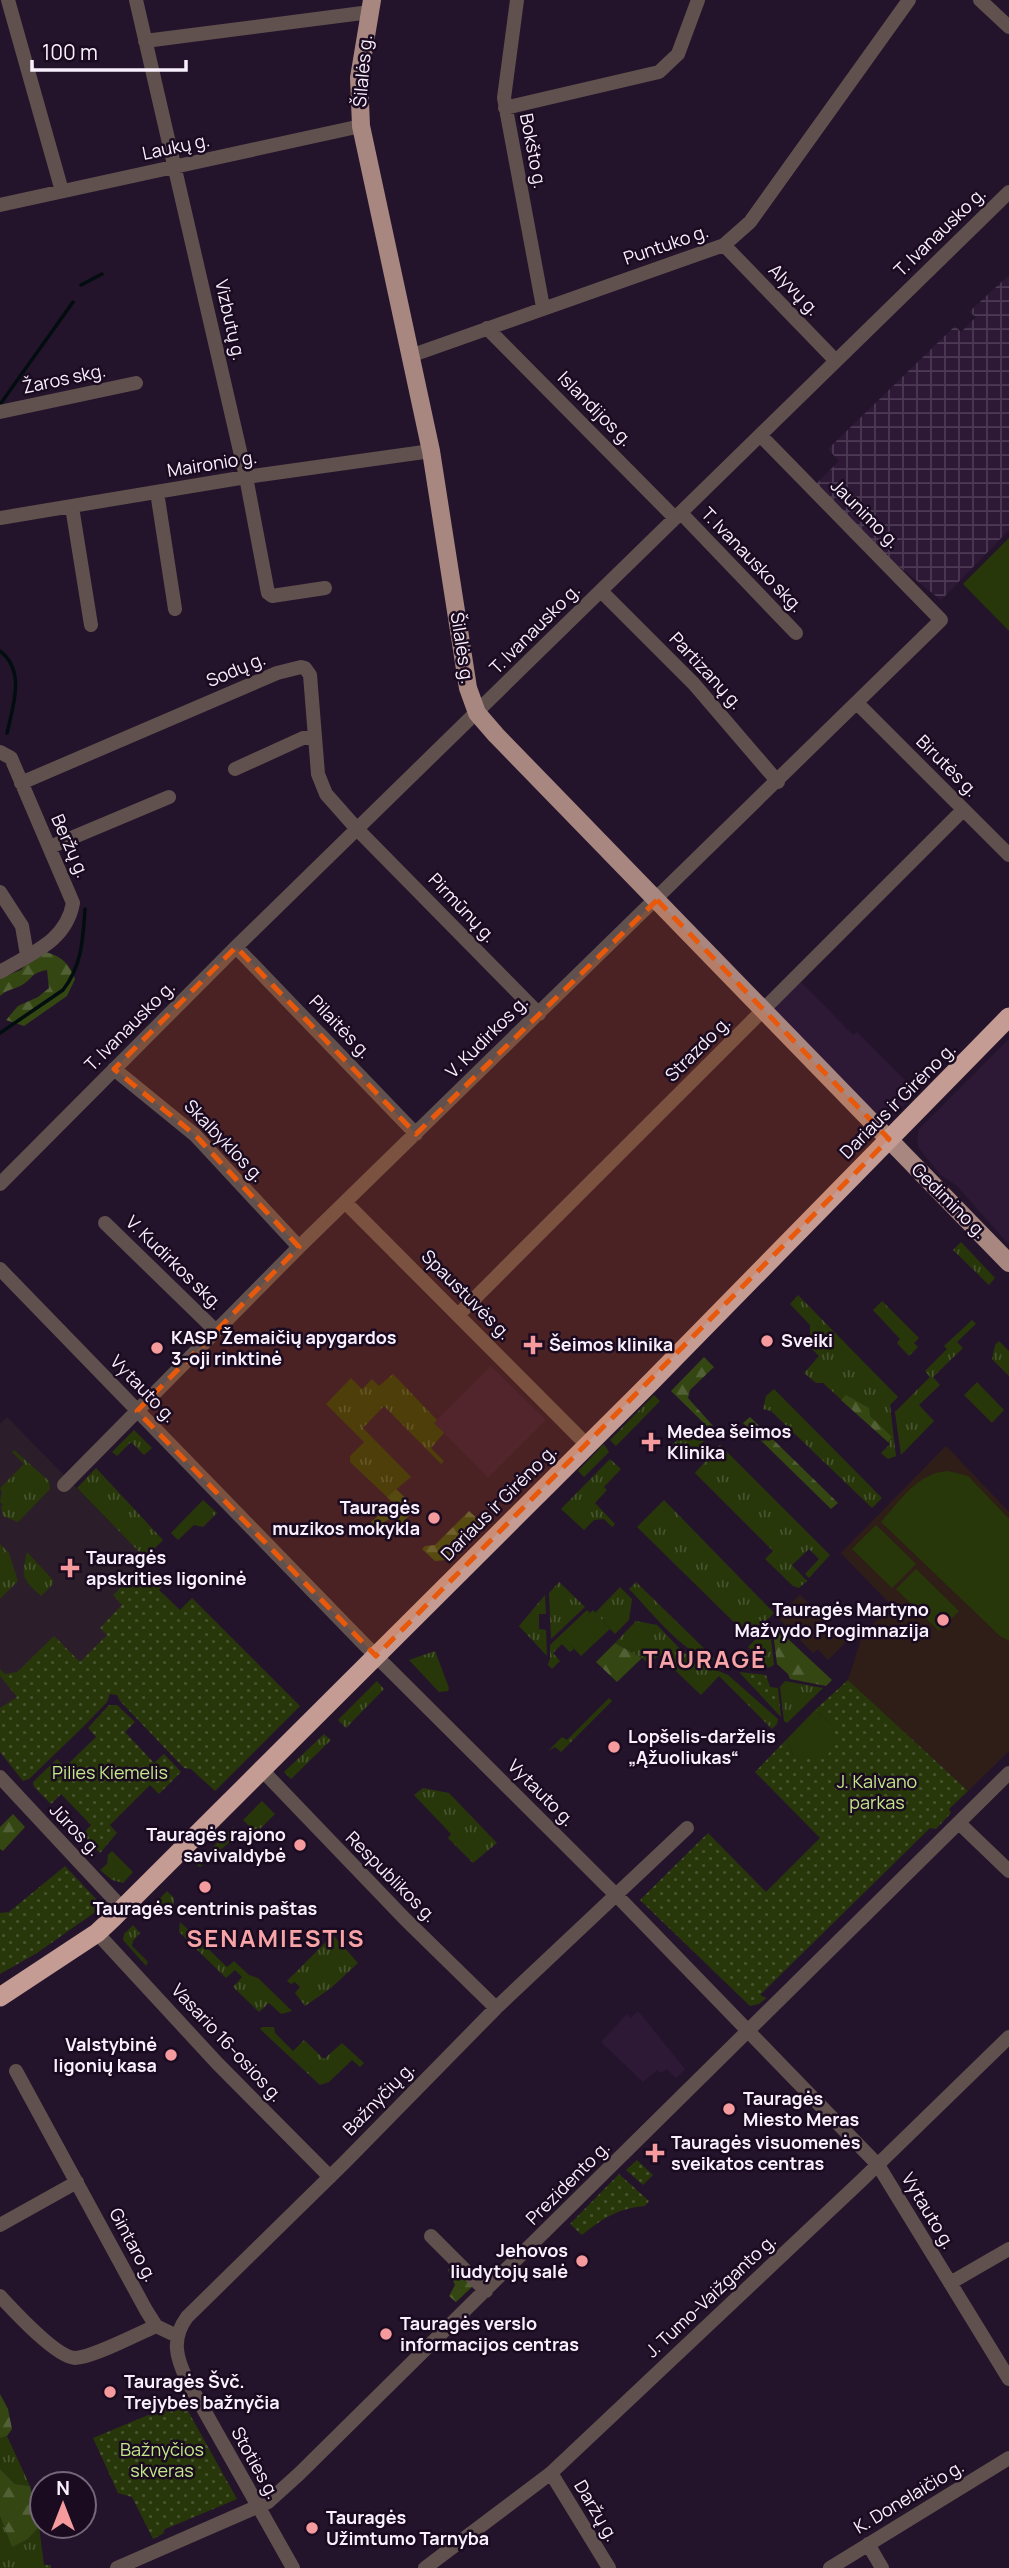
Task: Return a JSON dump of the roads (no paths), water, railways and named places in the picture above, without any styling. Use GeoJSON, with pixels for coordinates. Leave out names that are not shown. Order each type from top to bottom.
{"type":"FeatureCollection","features":[{"type":"Feature","properties":{"kind":"highway","name":"Dariaus ir Girėno g."},"geometry":{"type":"LineString","coordinates":[[0,1997],[97,1933],[123,1909],[587,1445],[1009,1017]]}},
{"type":"Feature","properties":{"kind":"main road","name":"Šilalės g."},"geometry":{"type":"LineString","coordinates":[[371,6],[359,78],[361,126],[431,451],[468,688],[477,713],[565,808],[889,1139]]}},
{"type":"Feature","properties":{"kind":"main road","name":"Gedimino g."},"geometry":{"type":"LineString","coordinates":[[889,1139],[1009,1263]]}},
{"type":"Feature","properties":{"kind":"street"},"geometry":{"type":"LineString","coordinates":[[8,0],[62,191]]}},
{"type":"Feature","properties":{"kind":"street","name":"Vizbutų g."},"geometry":{"type":"LineString","coordinates":[[136,0],[246,477],[268,593],[272,596],[325,588]]}},
{"type":"Feature","properties":{"kind":"street","name":"Bokšto g."},"geometry":{"type":"LineString","coordinates":[[517,0],[504,87],[505,108],[542,307]]}},
{"type":"Feature","properties":{"kind":"street"},"geometry":{"type":"LineString","coordinates":[[505,108],[659,72],[678,54],[698,0]]}},
{"type":"Feature","properties":{"kind":"street","name":"Puntuko g."},"geometry":{"type":"LineString","coordinates":[[410,356],[542,307],[724,245],[750,222],[909,0]]}},
{"type":"Feature","properties":{"kind":"street"},"geometry":{"type":"LineString","coordinates":[[980,0],[1009,27]]}},
{"type":"Feature","properties":{"kind":"street"},"geometry":{"type":"LineString","coordinates":[[145,41],[371,6]]}},
{"type":"Feature","properties":{"kind":"street","name":"Laukų g."},"geometry":{"type":"LineString","coordinates":[[0,205],[361,126]]}},
{"type":"Feature","properties":{"kind":"street","name":"T. Ivanausko g."},"geometry":{"type":"LineString","coordinates":[[0,1184],[236,947],[1009,192]]}},
{"type":"Feature","properties":{"kind":"street","name":"Alyvų g."},"geometry":{"type":"LineString","coordinates":[[724,245],[836,361]]}},
{"type":"Feature","properties":{"kind":"street","name":"Islandijos g."},"geometry":{"type":"LineString","coordinates":[[487,328],[678,516]]}},
{"type":"Feature","properties":{"kind":"street","name":"Žaros skg."},"geometry":{"type":"LineString","coordinates":[[0,412],[136,383]]}},
{"type":"Feature","properties":{"kind":"street","name":"Jaunimo g."},"geometry":{"type":"LineString","coordinates":[[761,436],[941,621]]}},
{"type":"Feature","properties":{"kind":"street","name":"Maironio g."},"geometry":{"type":"LineString","coordinates":[[0,518],[246,477],[431,451]]}},
{"type":"Feature","properties":{"kind":"street"},"geometry":{"type":"LineString","coordinates":[[157,492],[174,609]]}},
{"type":"Feature","properties":{"kind":"street"},"geometry":{"type":"LineString","coordinates":[[72,507],[91,625]]}},
{"type":"Feature","properties":{"kind":"street","name":"T. Ivanausko skg."},"geometry":{"type":"LineString","coordinates":[[678,516],[796,633]]}},
{"type":"Feature","properties":{"kind":"street","name":"Partizanų g."},"geometry":{"type":"LineString","coordinates":[[601,590],[694,684],[778,782]]}},
{"type":"Feature","properties":{"kind":"street","name":"V. Kudirkos g."},"geometry":{"type":"LineString","coordinates":[[64,1485],[299,1247],[941,621]]}},
{"type":"Feature","properties":{"kind":"street","name":"Sodų g."},"geometry":{"type":"LineString","coordinates":[[21,783],[277,673],[301,667],[306,668],[310,675],[314,737],[321,783],[326,794],[357,829]]}},
{"type":"Feature","properties":{"kind":"street","name":"Birutės g."},"geometry":{"type":"LineString","coordinates":[[858,704],[1009,855]]}},
{"type":"Feature","properties":{"kind":"street"},"geometry":{"type":"LineString","coordinates":[[235,769],[303,738],[314,737]]}},
{"type":"Feature","properties":{"kind":"street","name":"Beržų g."},"geometry":{"type":"LineString","coordinates":[[0,752],[11,758],[73,903],[71,917],[59,935],[0,972]]}},
{"type":"Feature","properties":{"kind":"street"},"geometry":{"type":"LineString","coordinates":[[50,847],[169,797]]}},
{"type":"Feature","properties":{"kind":"street","name":"Strazdo g."},"geometry":{"type":"LineString","coordinates":[[458,1315],[963,810]]}},
{"type":"Feature","properties":{"kind":"street","name":"Pirmūnų g."},"geometry":{"type":"LineString","coordinates":[[357,829],[539,1014]]}},
{"type":"Feature","properties":{"kind":"street"},"geometry":{"type":"LineString","coordinates":[[0,892],[22,926],[27,955]]}},
{"type":"Feature","properties":{"kind":"street","name":"Pilaitės g."},"geometry":{"type":"LineString","coordinates":[[236,947],[416,1134]]}},
{"type":"Feature","properties":{"kind":"street","name":"Skalbyklos g."},"geometry":{"type":"LineString","coordinates":[[114,1069],[195,1135],[299,1247]]}},
{"type":"Feature","properties":{"kind":"street","name":"Spaustuvės g."},"geometry":{"type":"LineString","coordinates":[[346,1203],[587,1445]]}},
{"type":"Feature","properties":{"kind":"street","name":"V. Kudirkos skg."},"geometry":{"type":"LineString","coordinates":[[105,1223],[216,1331]]}},
{"type":"Feature","properties":{"kind":"street","name":"Vytauto g."},"geometry":{"type":"LineString","coordinates":[[0,1269],[376,1657],[616,1895],[878,2165],[1009,2379]]}},
{"type":"Feature","properties":{"kind":"street","name":"Respublikos g."},"geometry":{"type":"LineString","coordinates":[[262,1770],[496,2008]]}},
{"type":"Feature","properties":{"kind":"street","name":"Prezidento g."},"geometry":{"type":"LineString","coordinates":[[117,2568],[268,2502],[486,2291],[1009,1773]]}},
{"type":"Feature","properties":{"kind":"street","name":"Jūros g."},"geometry":{"type":"LineString","coordinates":[[0,1777],[123,1909]]}},
{"type":"Feature","properties":{"kind":"street"},"geometry":{"type":"LineString","coordinates":[[959,1823],[1009,1871]]}},
{"type":"Feature","properties":{"kind":"street","name":"Bažnyčių g."},"geometry":{"type":"LineString","coordinates":[[177,2336],[187,2317],[330,2177],[496,2008],[687,1828]]}},
{"type":"Feature","properties":{"kind":"street","name":"Vasario 16-osios g."},"geometry":{"type":"LineString","coordinates":[[97,1933],[217,2063],[330,2177]]}},
{"type":"Feature","properties":{"kind":"street","name":"J. Tumo-Vaižganto g."},"geometry":{"type":"LineString","coordinates":[[425,2568],[551,2473],[878,2165],[1009,2037]]}},
{"type":"Feature","properties":{"kind":"street","name":"Gintaro g."},"geometry":{"type":"LineString","coordinates":[[16,2071],[156,2326]]}},
{"type":"Feature","properties":{"kind":"street"},"geometry":{"type":"LineString","coordinates":[[0,2225],[78,2182]]}},
{"type":"Feature","properties":{"kind":"street"},"geometry":{"type":"LineString","coordinates":[[431,2236],[486,2291]]}},
{"type":"Feature","properties":{"kind":"street"},"geometry":{"type":"LineString","coordinates":[[950,2283],[1009,2249]]}},
{"type":"Feature","properties":{"kind":"street"},"geometry":{"type":"LineString","coordinates":[[0,2296],[56,2349],[71,2358],[87,2356],[156,2326],[177,2336]]}},
{"type":"Feature","properties":{"kind":"street","name":"Stoties g."},"geometry":{"type":"LineString","coordinates":[[177,2336],[175,2348],[182,2369],[293,2568]]}},
{"type":"Feature","properties":{"kind":"street","name":"K. Donelaičio g."},"geometry":{"type":"LineString","coordinates":[[830,2568],[1009,2458]]}},
{"type":"Feature","properties":{"kind":"street","name":"Daržų g."},"geometry":{"type":"LineString","coordinates":[[551,2473],[609,2568]]}},
{"type":"Feature","properties":{"kind":"street"},"geometry":{"type":"LineString","coordinates":[[869,2544],[882,2568]]}},
{"type":"Feature","properties":{"kind":"waterway"},"geometry":{"type":"LineString","coordinates":[[81,285],[102,274]]}},
{"type":"Feature","properties":{"kind":"waterway"},"geometry":{"type":"LineString","coordinates":[[1,403],[73,302]]}},
{"type":"Feature","properties":{"kind":"waterway"},"geometry":{"type":"LineString","coordinates":[[0,651],[13,668],[16,689],[7,733]]}},
{"type":"Feature","properties":{"kind":"waterway"},"geometry":{"type":"LineString","coordinates":[[0,1033],[63,990],[78,962],[85,909]]}},
{"type":"Feature","properties":{"kind":"place","name":"Sveiki"},"geometry":{"type":"Point","coordinates":[767,1341]}},
{"type":"Feature","properties":{"kind":"place","name":"Šeimos klinika"},"geometry":{"type":"Point","coordinates":[533,1345]}},
{"type":"Feature","properties":{"kind":"place","name":"KASP Žemaičių apygardos 3-oji rinktinė"},"geometry":{"type":"Point","coordinates":[157,1348]}},
{"type":"Feature","properties":{"kind":"place","name":"Medea šeimos Klinika"},"geometry":{"type":"Point","coordinates":[651,1442]}},
{"type":"Feature","properties":{"kind":"place","name":"Tauragės muzikos mokykla"},"geometry":{"type":"Point","coordinates":[434,1518]}},
{"type":"Feature","properties":{"kind":"place","name":"Tauragės apskrities ligoninė"},"geometry":{"type":"Point","coordinates":[70,1568]}},
{"type":"Feature","properties":{"kind":"place","name":"Tauragės Martyno Mažvydo Progimnazija"},"geometry":{"type":"Point","coordinates":[943,1620]}},
{"type":"Feature","properties":{"kind":"place","name":"Lopšelis-darželis „Ąžuoliukas“"},"geometry":{"type":"Point","coordinates":[614,1747]}},
{"type":"Feature","properties":{"kind":"place","name":"Tauragės rajono savivaldybė"},"geometry":{"type":"Point","coordinates":[300,1845]}},
{"type":"Feature","properties":{"kind":"place","name":"Tauragės centrinis paštas"},"geometry":{"type":"Point","coordinates":[205,1887]}},
{"type":"Feature","properties":{"kind":"place","name":"Valstybinė ligonių kasa"},"geometry":{"type":"Point","coordinates":[171,2055]}},
{"type":"Feature","properties":{"kind":"place","name":"Tauragės Miesto Meras"},"geometry":{"type":"Point","coordinates":[729,2109]}},
{"type":"Feature","properties":{"kind":"place","name":"Tauragės visuomenės sveikatos centras"},"geometry":{"type":"Point","coordinates":[655,2153]}},
{"type":"Feature","properties":{"kind":"place","name":"Jehovos liudytojų salė"},"geometry":{"type":"Point","coordinates":[582,2261]}},
{"type":"Feature","properties":{"kind":"place","name":"Tauragės verslo informacijos centras"},"geometry":{"type":"Point","coordinates":[386,2334]}},
{"type":"Feature","properties":{"kind":"place","name":"Tauragės Švč. Trejybės bažnyčia"},"geometry":{"type":"Point","coordinates":[110,2392]}},
{"type":"Feature","properties":{"kind":"place","name":"Tauragės Užimtumo Tarnyba"},"geometry":{"type":"Point","coordinates":[312,2528]}},
{"type":"Feature","properties":{"kind":"district","name":"TAURAGĖ"},"geometry":{"type":"Point","coordinates":[705,1660]}},
{"type":"Feature","properties":{"kind":"district","name":"SENAMIESTIS"},"geometry":{"type":"Point","coordinates":[276,1939]}},
{"type":"Feature","properties":{"kind":"park label","name":"Pilies Kiemelis"},"geometry":{"type":"Point","coordinates":[110,1773]}},
{"type":"Feature","properties":{"kind":"park label","name":"J. Kalvano parkas"},"geometry":{"type":"Point","coordinates":[877,1792]}},
{"type":"Feature","properties":{"kind":"park label","name":"Bažnyčios skveras"},"geometry":{"type":"Point","coordinates":[162,2460]}}]}
